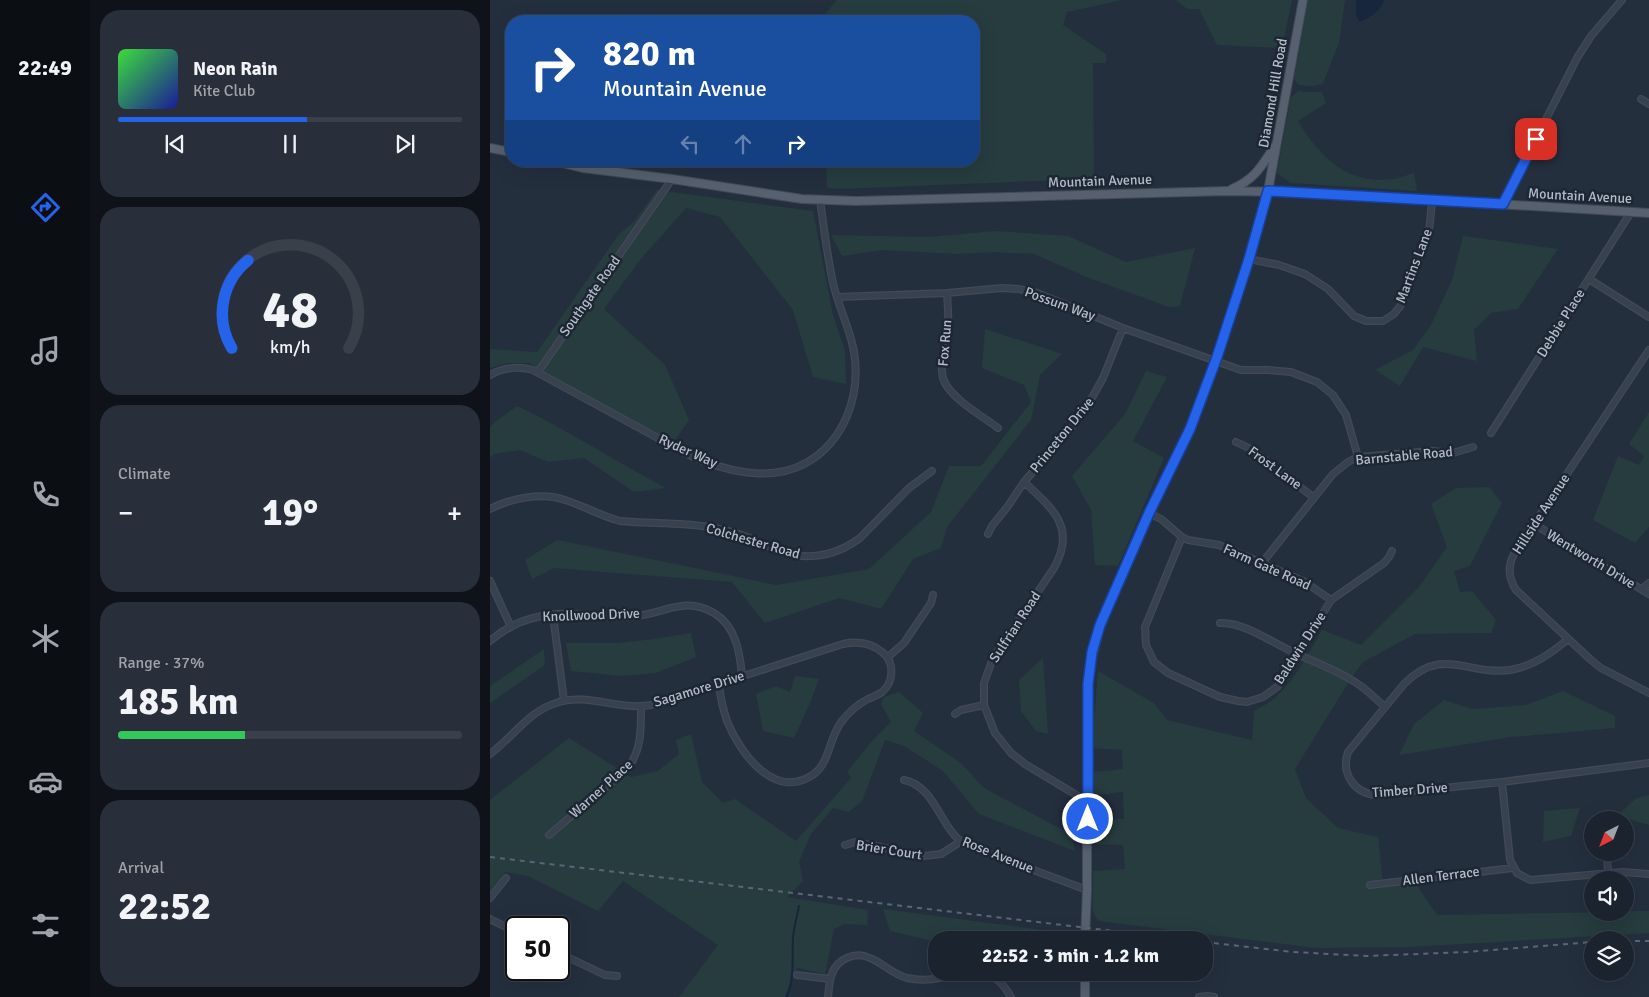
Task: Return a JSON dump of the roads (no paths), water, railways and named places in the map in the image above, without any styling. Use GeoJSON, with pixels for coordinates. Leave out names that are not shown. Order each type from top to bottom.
{"type":"FeatureCollection","features":[{"type":"Feature","properties":{"kind":"main road","name":"Diamond Hill Road"},"geometry":{"type":"LineString","coordinates":[[1086,931],[1087,704],[1092,652],[1106,611],[1149,513],[1190,429],[1216,360],[1249,259],[1268,191],[1303,0]]}},
{"type":"Feature","properties":{"kind":"main road"},"geometry":{"type":"LineString","coordinates":[[1227,191],[1241,185],[1255,175],[1276,143]]}},
{"type":"Feature","properties":{"kind":"main road"},"geometry":{"type":"LineString","coordinates":[[490,148],[505,151]]}},
{"type":"Feature","properties":{"kind":"main road","name":"Mountain Avenue"},"geometry":{"type":"LineString","coordinates":[[579,167],[820,200],[856,201],[1268,191],[1649,213]]}},
{"type":"Feature","properties":{"kind":"main road"},"geometry":{"type":"LineString","coordinates":[[1085,981],[1085,997]]}},
{"type":"Feature","properties":{"kind":"street"},"geometry":{"type":"LineString","coordinates":[[1503,204],[1577,58],[1591,36],[1622,0]]}},
{"type":"Feature","properties":{"kind":"street"},"geometry":{"type":"LineString","coordinates":[[1641,99],[1649,104]]}},
{"type":"Feature","properties":{"kind":"street","name":"Southgate Road"},"geometry":{"type":"LineString","coordinates":[[538,372],[672,179]]}},
{"type":"Feature","properties":{"kind":"street","name":"Ryder Way"},"geometry":{"type":"LineString","coordinates":[[538,372],[699,460],[724,468],[765,474],[787,471],[814,459],[830,445],[843,428],[853,397],[856,375],[854,351],[837,297],[830,267],[820,200]]}},
{"type":"Feature","properties":{"kind":"street","name":"Martins Lane"},"geometry":{"type":"LineString","coordinates":[[1249,259],[1279,264],[1316,281],[1328,290],[1354,316],[1366,322],[1384,320],[1394,314],[1401,305],[1410,274],[1428,236],[1432,200]]}},
{"type":"Feature","properties":{"kind":"street","name":"Debbie Place"},"geometry":{"type":"LineString","coordinates":[[1491,434],[1631,212]]}},
{"type":"Feature","properties":{"kind":"street"},"geometry":{"type":"LineString","coordinates":[[1589,279],[1649,317]]}},
{"type":"Feature","properties":{"kind":"street","name":"Possum Way"},"geometry":{"type":"LineString","coordinates":[[837,297],[947,293],[1002,288],[1037,293],[1123,328],[1241,370],[1291,372],[1317,382],[1332,395],[1346,415],[1358,457]]}},
{"type":"Feature","properties":{"kind":"street","name":"Fox Run"},"geometry":{"type":"LineString","coordinates":[[947,293],[948,329],[942,376],[949,389],[958,399],[998,428]]}},
{"type":"Feature","properties":{"kind":"street","name":"Princeton Drive"},"geometry":{"type":"LineString","coordinates":[[988,534],[1024,482],[1071,428],[1093,396],[1103,378],[1123,328]]}},
{"type":"Feature","properties":{"kind":"street","name":"Hillside Avenue"},"geometry":{"type":"LineString","coordinates":[[1649,350],[1512,558],[1509,568],[1511,582],[1521,595],[1567,640],[1601,668],[1649,693]]}},
{"type":"Feature","properties":{"kind":"street"},"geometry":{"type":"LineString","coordinates":[[490,375],[513,367],[538,372]]}},
{"type":"Feature","properties":{"kind":"street","name":"Frost Lane"},"geometry":{"type":"LineString","coordinates":[[1236,442],[1251,449],[1313,497]]}},
{"type":"Feature","properties":{"kind":"street","name":"Barnstable Road"},"geometry":{"type":"LineString","coordinates":[[1262,563],[1313,497],[1339,468],[1358,457],[1432,451],[1453,453],[1473,446]]}},
{"type":"Feature","properties":{"kind":"street","name":"Colchester Road"},"geometry":{"type":"LineString","coordinates":[[490,509],[500,504],[534,497],[564,499],[608,518],[620,521],[707,527],[751,538],[787,554],[813,556],[830,554],[853,543],[909,488],[932,471]]}},
{"type":"Feature","properties":{"kind":"street","name":"Sulfrian Road"},"geometry":{"type":"LineString","coordinates":[[1024,482],[1056,513],[1063,534],[1063,543],[1054,568],[993,658],[984,683],[984,704],[995,733],[1010,753],[1024,764],[1088,802]]}},
{"type":"Feature","properties":{"kind":"street","name":"Farm Gate Road"},"geometry":{"type":"LineString","coordinates":[[1149,513],[1169,524],[1182,537],[1219,545],[1262,563],[1305,582],[1331,600]]}},
{"type":"Feature","properties":{"kind":"street","name":"Wentworth Drive"},"geometry":{"type":"LineString","coordinates":[[1534,524],[1649,594]]}},
{"type":"Feature","properties":{"kind":"street","name":"Baldwin Drive"},"geometry":{"type":"LineString","coordinates":[[1182,537],[1145,627],[1146,645],[1154,662],[1168,674],[1220,697],[1247,702],[1270,693],[1283,679],[1331,600],[1384,562],[1392,551]]}},
{"type":"Feature","properties":{"kind":"street"},"geometry":{"type":"LineString","coordinates":[[490,581],[511,627]]}},
{"type":"Feature","properties":{"kind":"street"},"geometry":{"type":"LineString","coordinates":[[1642,590],[1649,583]]}},
{"type":"Feature","properties":{"kind":"street"},"geometry":{"type":"LineString","coordinates":[[719,684],[723,707],[734,734],[762,772],[769,777],[781,781],[794,782],[806,778],[820,768],[826,758],[834,733],[848,713],[886,688],[892,673],[888,657],[904,643],[931,603],[933,595]]}},
{"type":"Feature","properties":{"kind":"street","name":"Knollwood Drive"},"geometry":{"type":"LineString","coordinates":[[490,641],[511,627],[527,620],[553,615],[638,616],[678,606],[690,605],[701,607],[717,615],[730,627],[738,650],[742,676]]}},
{"type":"Feature","properties":{"kind":"street"},"geometry":{"type":"LineString","coordinates":[[553,615],[564,700]]}},
{"type":"Feature","properties":{"kind":"street"},"geometry":{"type":"LineString","coordinates":[[1220,623],[1230,622],[1323,664],[1358,684],[1385,707]]}},
{"type":"Feature","properties":{"kind":"street","name":"Timber Drive"},"geometry":{"type":"LineString","coordinates":[[1567,640],[1537,661],[1510,670],[1491,671],[1449,663],[1430,666],[1408,679],[1352,746],[1346,758],[1346,770],[1351,782],[1360,790],[1375,794],[1502,782],[1649,763]]}},
{"type":"Feature","properties":{"kind":"street","name":"Sagamore Drive"},"geometry":{"type":"LineString","coordinates":[[490,754],[537,712],[549,705],[564,700],[641,706],[660,703],[847,643],[866,644],[880,650],[888,657]]}},
{"type":"Feature","properties":{"kind":"street"},"geometry":{"type":"LineString","coordinates":[[955,714],[961,710],[984,704]]}},
{"type":"Feature","properties":{"kind":"street","name":"Warner Place"},"geometry":{"type":"LineString","coordinates":[[549,835],[627,769],[634,760],[640,746],[641,706]]}},
{"type":"Feature","properties":{"kind":"street","name":"Rose Avenue"},"geometry":{"type":"LineString","coordinates":[[904,780],[914,782],[922,789],[960,842],[1087,890]]}},
{"type":"Feature","properties":{"kind":"street"},"geometry":{"type":"LineString","coordinates":[[1502,782],[1510,860],[1513,868],[1521,876],[1530,880],[1584,875]]}},
{"type":"Feature","properties":{"kind":"street","name":"Brier Court"},"geometry":{"type":"LineString","coordinates":[[845,845],[855,842],[924,856],[941,854],[960,842]]}},
{"type":"Feature","properties":{"kind":"street","name":"Allen Terrace"},"geometry":{"type":"LineString","coordinates":[[1370,885],[1513,868]]}},
{"type":"Feature","properties":{"kind":"street"},"geometry":{"type":"LineString","coordinates":[[1634,873],[1649,874]]}},
{"type":"Feature","properties":{"kind":"street"},"geometry":{"type":"LineString","coordinates":[[490,898],[506,878]]}},
{"type":"Feature","properties":{"kind":"street"},"geometry":{"type":"LineString","coordinates":[[490,919],[505,926]]}},
{"type":"Feature","properties":{"kind":"street"},"geometry":{"type":"LineString","coordinates":[[828,997],[833,970],[841,961],[857,955],[869,957],[898,975],[928,980]]}},
{"type":"Feature","properties":{"kind":"street"},"geometry":{"type":"LineString","coordinates":[[570,958],[605,975],[617,976]]}},
{"type":"Feature","properties":{"kind":"street"},"geometry":{"type":"LineString","coordinates":[[797,975],[830,979]]}},
{"type":"Feature","properties":{"kind":"street"},"geometry":{"type":"LineString","coordinates":[[1000,981],[1011,997]]}},
{"type":"Feature","properties":{"kind":"street"},"geometry":{"type":"LineString","coordinates":[[1199,997],[1214,997]]}},
{"type":"Feature","properties":{"kind":"water"},"geometry":{"type":"Polygon","coordinates":[[[1356,0],[1384,0],[1375,13],[1360,22],[1356,15],[1356,0]]]}},
{"type":"Feature","properties":{"kind":"waterway"},"geometry":{"type":"LineString","coordinates":[[786,997],[791,984],[793,938],[799,906]]}},
{"type":"Feature","properties":{"kind":"railway"},"geometry":{"type":"LineString","coordinates":[[490,857],[1113,931]]}},
{"type":"Feature","properties":{"kind":"railway"},"geometry":{"type":"LineString","coordinates":[[1634,941],[1649,941]]}},
{"type":"Feature","properties":{"kind":"railway"},"geometry":{"type":"LineString","coordinates":[[1213,943],[1293,952],[1366,956],[1467,952],[1584,943]]}}]}
